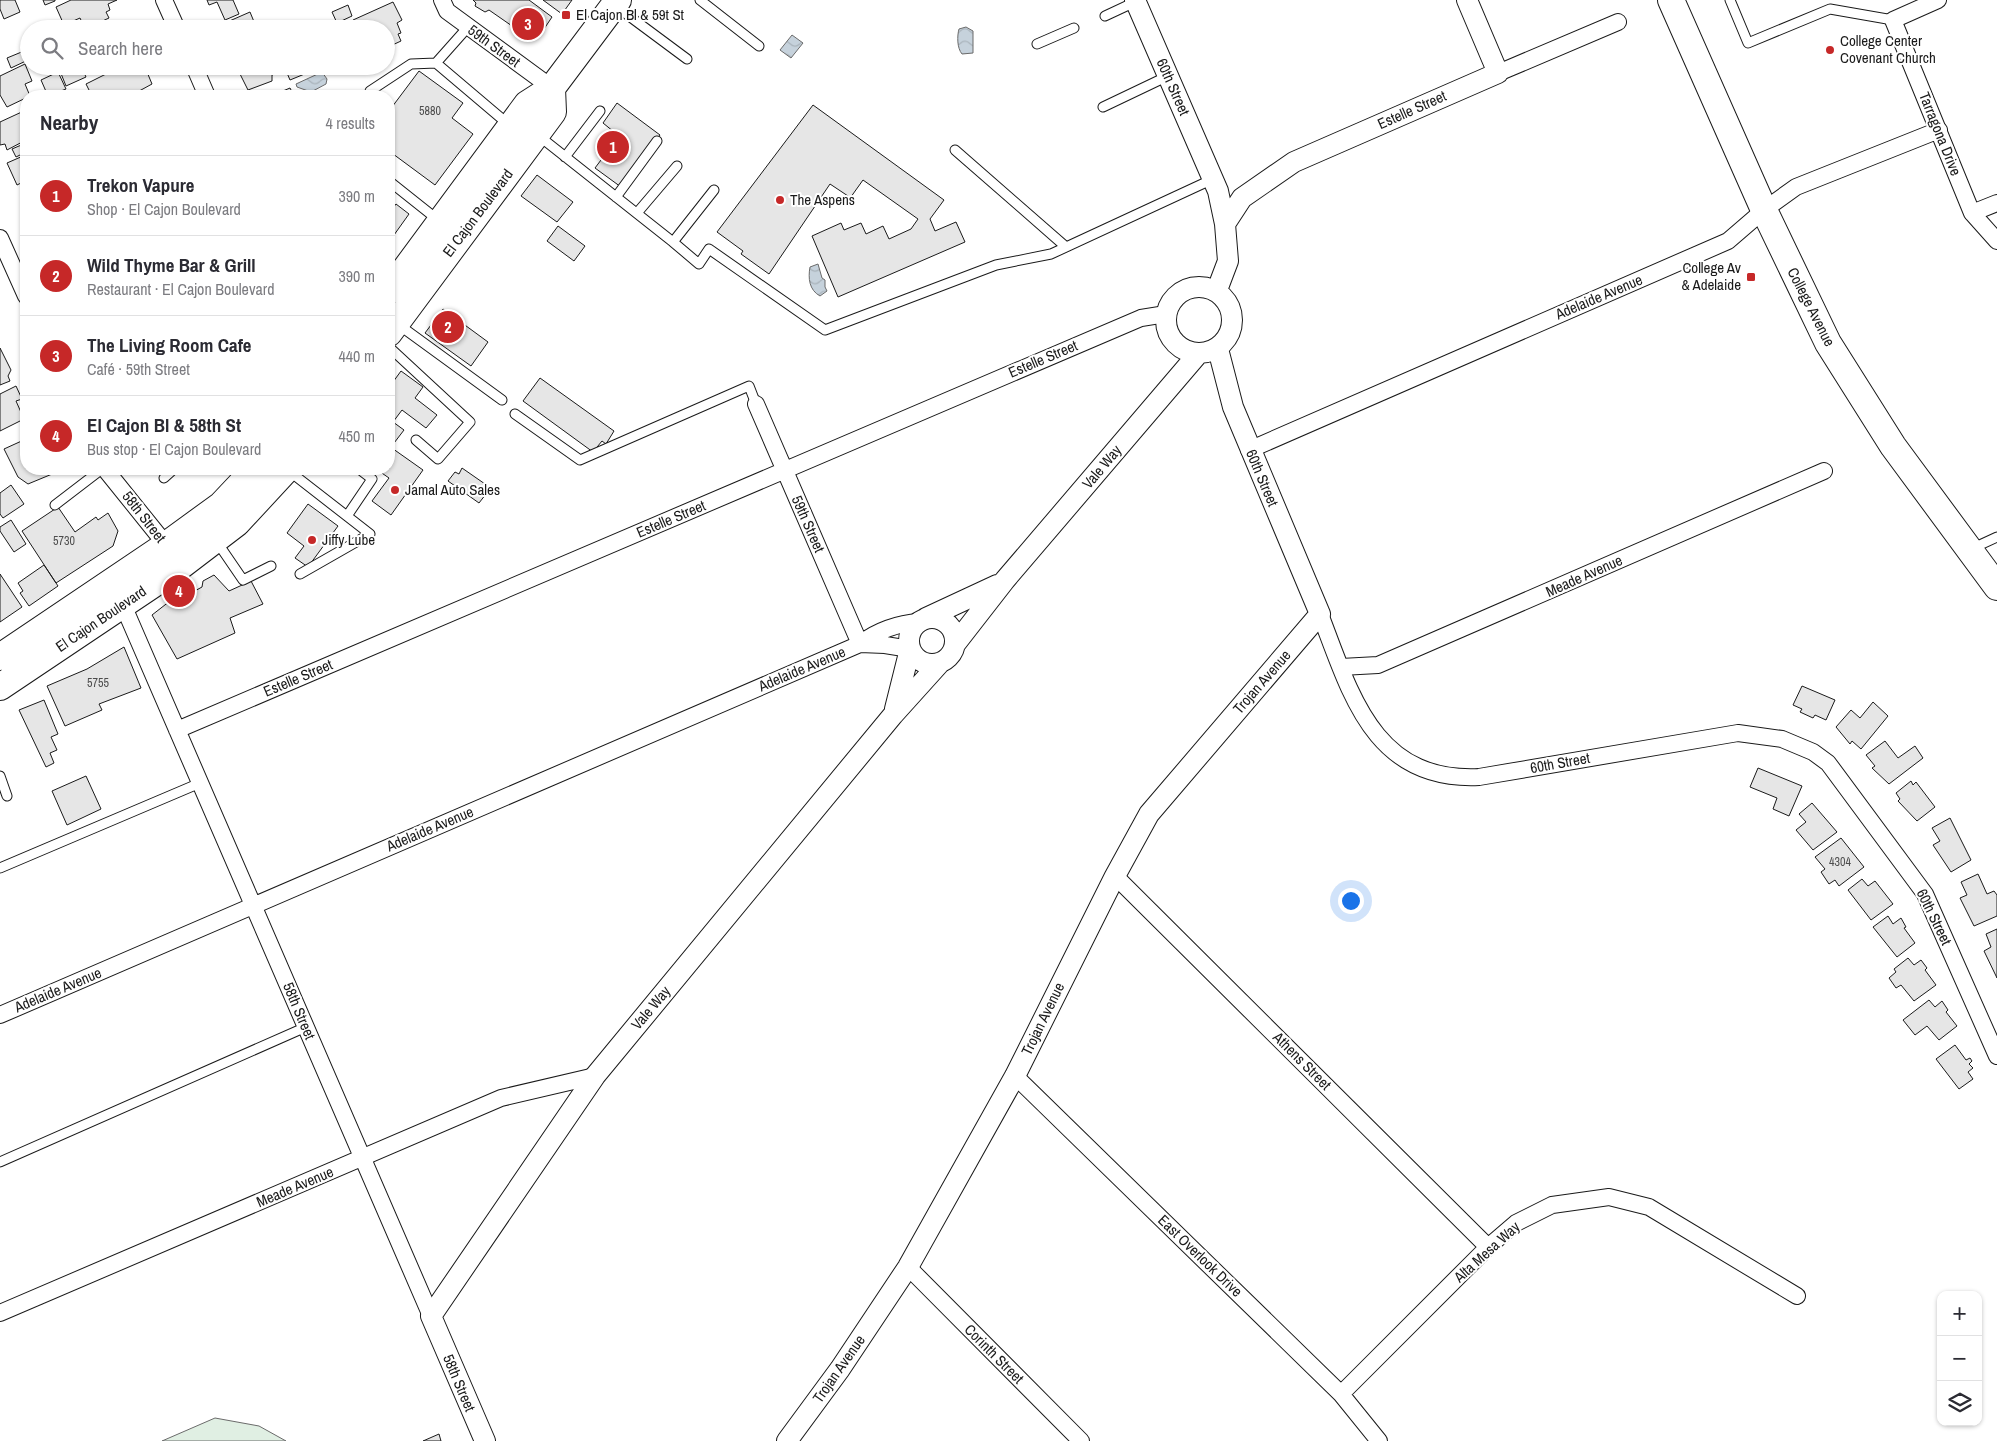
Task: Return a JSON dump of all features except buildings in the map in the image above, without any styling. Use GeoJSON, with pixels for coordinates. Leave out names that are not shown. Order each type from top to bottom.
{"type":"FeatureCollection","features":[{"type":"Feature","properties":{"kind":"main road","name":"College Avenue"},"geometry":{"type":"LineString","coordinates":[[1671,0],[1764,210],[1828,343],[1893,446],[1997,587]]}},
{"type":"Feature","properties":{"kind":"main road","name":"El Cajon Boulevard"},"geometry":{"type":"LineString","coordinates":[[395,283],[527,104],[552,88],[616,3]]}},
{"type":"Feature","properties":{"kind":"main road","name":"El Cajon Boulevard"},"geometry":{"type":"LineString","coordinates":[[395,328],[553,112],[552,88]]}},
{"type":"Feature","properties":{"kind":"main road","name":"El Cajon Boulevard"},"geometry":{"type":"LineString","coordinates":[[0,687],[118,593],[174,555],[221,504],[242,475]]}},
{"type":"Feature","properties":{"kind":"main road","name":"El Cajon Boulevard"},"geometry":{"type":"LineString","coordinates":[[174,555],[215,540],[237,523],[281,475]]}},
{"type":"Feature","properties":{"kind":"main road","name":"El Cajon Boulevard"},"geometry":{"type":"LineString","coordinates":[[0,657],[118,593]]}},
{"type":"Feature","properties":{"kind":"street"},"geometry":{"type":"LineString","coordinates":[[164,0],[173,20]]}},
{"type":"Feature","properties":{"kind":"street","name":"59th Street"},"geometry":{"type":"LineString","coordinates":[[442,0],[447,12],[552,88]]}},
{"type":"Feature","properties":{"kind":"street"},"geometry":{"type":"LineString","coordinates":[[1467,0],[1498,73]]}},
{"type":"Feature","properties":{"kind":"street"},"geometry":{"type":"LineString","coordinates":[[1893,20],[1938,0]]}},
{"type":"Feature","properties":{"kind":"street","name":"60th Street"},"geometry":{"type":"LineString","coordinates":[[1137,1],[1213,179],[1225,224],[1228,261],[1217,290]]}},
{"type":"Feature","properties":{"kind":"street","name":"Tarragona Drive"},"geometry":{"type":"LineString","coordinates":[[1893,20],[1972,213],[1997,241]]}},
{"type":"Feature","properties":{"kind":"street","name":"Estelle Street"},"geometry":{"type":"LineString","coordinates":[[1225,224],[1242,198],[1294,162],[1618,22]]}},
{"type":"Feature","properties":{"kind":"street"},"geometry":{"type":"LineString","coordinates":[[198,75],[204,90]]}},
{"type":"Feature","properties":{"kind":"street","name":"Adelaide Avenue"},"geometry":{"type":"LineString","coordinates":[[1250,450],[1728,241],[1764,210],[1796,187],[1939,130]]}},
{"type":"Feature","properties":{"kind":"street"},"geometry":{"type":"LineString","coordinates":[[1972,213],[1997,203]]}},
{"type":"Feature","properties":{"kind":"street"},"geometry":{"type":"LineString","coordinates":[[0,238],[20,283]]}},
{"type":"Feature","properties":{"kind":"street"},"geometry":{"type":"LineString","coordinates":[[1201,286],[1217,290],[1229,302],[1234,319],[1230,336],[1218,348],[1198,354],[1179,348],[1168,333],[1166,314],[1173,299],[1185,289],[1201,286]]}},
{"type":"Feature","properties":{"kind":"street","name":"Estelle Street"},"geometry":{"type":"LineString","coordinates":[[177,730],[1141,318],[1166,314]]}},
{"type":"Feature","properties":{"kind":"street","name":"60th Street"},"geometry":{"type":"LineString","coordinates":[[1218,348],[1227,391],[1250,450],[1341,667],[1365,720],[1383,744],[1411,764],[1444,775],[1479,777],[1738,733],[1782,739],[1813,752],[1828,763],[1925,894],[1997,1056]]}},
{"type":"Feature","properties":{"kind":"street","name":"Vale Way"},"geometry":{"type":"LineString","coordinates":[[431,1316],[595,1076],[893,715],[939,664],[950,656],[956,642],[1005,580],[1198,354]]}},
{"type":"Feature","properties":{"kind":"street","name":"59th Street"},"geometry":{"type":"LineString","coordinates":[[756,404],[860,644]]}},
{"type":"Feature","properties":{"kind":"street","name":"Meade Avenue"},"geometry":{"type":"LineString","coordinates":[[1341,667],[1378,665],[1824,471]]}},
{"type":"Feature","properties":{"kind":"street","name":"58th Street"},"geometry":{"type":"LineString","coordinates":[[109,475],[174,555]]}},
{"type":"Feature","properties":{"kind":"street","name":"Vale Way"},"geometry":{"type":"LineString","coordinates":[[893,715],[910,649],[910,634],[922,620],[985,593],[1005,580]]}},
{"type":"Feature","properties":{"kind":"street","name":"58th Street"},"geometry":{"type":"LineString","coordinates":[[118,593],[485,1441]]}},
{"type":"Feature","properties":{"kind":"street","name":"Trojan Avenue"},"geometry":{"type":"LineString","coordinates":[[787,1441],[840,1369],[908,1267],[1015,1076],[1115,876],[1149,814],[1320,614]]}},
{"type":"Feature","properties":{"kind":"street"},"geometry":{"type":"LineString","coordinates":[[922,620],[933,617],[947,622],[956,635],[956,642]]}},
{"type":"Feature","properties":{"kind":"street","name":"Adelaide Avenue"},"geometry":{"type":"LineString","coordinates":[[0,1015],[860,644],[868,638],[904,622],[922,620]]}},
{"type":"Feature","properties":{"kind":"street","name":"Adelaide Avenue"},"geometry":{"type":"LineString","coordinates":[[860,644],[910,649]]}},
{"type":"Feature","properties":{"kind":"street"},"geometry":{"type":"LineString","coordinates":[[910,649],[913,655],[925,663],[939,664]]}},
{"type":"Feature","properties":{"kind":"street","name":"Athens Street"},"geometry":{"type":"LineString","coordinates":[[1115,876],[1488,1247]]}},
{"type":"Feature","properties":{"kind":"street","name":"Meade Avenue"},"geometry":{"type":"LineString","coordinates":[[0,1313],[501,1098],[595,1076]]}},
{"type":"Feature","properties":{"kind":"street","name":"East Overlook Drive"},"geometry":{"type":"LineString","coordinates":[[1015,1076],[1341,1394],[1379,1441]]}},
{"type":"Feature","properties":{"kind":"street","name":"Alta Mesa Way"},"geometry":{"type":"LineString","coordinates":[[1341,1394],[1488,1247],[1516,1223],[1552,1204],[1609,1197],[1649,1207],[1797,1296]]}},
{"type":"Feature","properties":{"kind":"street","name":"Corinth Street"},"geometry":{"type":"LineString","coordinates":[[908,1267],[1081,1441]]}},
{"type":"Feature","properties":{"kind":"lane"},"geometry":{"type":"LineString","coordinates":[[700,0],[759,46]]}},
{"type":"Feature","properties":{"kind":"lane"},"geometry":{"type":"LineString","coordinates":[[1730,0],[1748,43],[1828,4],[1893,20]]}},
{"type":"Feature","properties":{"kind":"lane"},"geometry":{"type":"LineString","coordinates":[[1105,16],[1137,1]]}},
{"type":"Feature","properties":{"kind":"lane"},"geometry":{"type":"LineString","coordinates":[[616,3],[687,59]]}},
{"type":"Feature","properties":{"kind":"lane"},"geometry":{"type":"LineString","coordinates":[[436,63],[468,27]]}},
{"type":"Feature","properties":{"kind":"lane"},"geometry":{"type":"LineString","coordinates":[[1037,44],[1074,28]]}},
{"type":"Feature","properties":{"kind":"lane"},"geometry":{"type":"LineString","coordinates":[[395,75],[411,64],[436,63],[511,127]]}},
{"type":"Feature","properties":{"kind":"lane"},"geometry":{"type":"LineString","coordinates":[[372,90],[394,75]]}},
{"type":"Feature","properties":{"kind":"lane"},"geometry":{"type":"LineString","coordinates":[[1103,107],[1168,76]]}},
{"type":"Feature","properties":{"kind":"lane"},"geometry":{"type":"LineString","coordinates":[[565,157],[600,111]]}},
{"type":"Feature","properties":{"kind":"lane"},"geometry":{"type":"LineString","coordinates":[[536,134],[699,264],[710,249],[825,330],[996,265],[1051,254],[1213,179]]}},
{"type":"Feature","properties":{"kind":"lane"},"geometry":{"type":"LineString","coordinates":[[616,196],[657,141]]}},
{"type":"Feature","properties":{"kind":"lane"},"geometry":{"type":"LineString","coordinates":[[954,150],[1066,247]]}},
{"type":"Feature","properties":{"kind":"lane"},"geometry":{"type":"LineString","coordinates":[[637,213],[677,166]]}},
{"type":"Feature","properties":{"kind":"lane"},"geometry":{"type":"LineString","coordinates":[[395,186],[440,221]]}},
{"type":"Feature","properties":{"kind":"lane"},"geometry":{"type":"LineString","coordinates":[[673,242],[714,190]]}},
{"type":"Feature","properties":{"kind":"lane"},"geometry":{"type":"LineString","coordinates":[[395,335],[502,400]]}},
{"type":"Feature","properties":{"kind":"lane"},"geometry":{"type":"LineString","coordinates":[[395,338],[470,422],[438,459],[416,440]]}},
{"type":"Feature","properties":{"kind":"lane"},"geometry":{"type":"LineString","coordinates":[[515,414],[580,460],[749,386],[756,404]]}},
{"type":"Feature","properties":{"kind":"lane"},"geometry":{"type":"LineString","coordinates":[[55,505],[96,475]]}},
{"type":"Feature","properties":{"kind":"lane"},"geometry":{"type":"LineString","coordinates":[[164,478],[167,475]]}},
{"type":"Feature","properties":{"kind":"lane"},"geometry":{"type":"LineString","coordinates":[[295,475],[370,534],[300,574]]}},
{"type":"Feature","properties":{"kind":"lane"},"geometry":{"type":"LineString","coordinates":[[347,516],[372,479],[367,475]]}},
{"type":"Feature","properties":{"kind":"lane"},"geometry":{"type":"LineString","coordinates":[[1968,550],[1997,537]]}},
{"type":"Feature","properties":{"kind":"lane"},"geometry":{"type":"LineString","coordinates":[[215,540],[244,580],[271,566]]}},
{"type":"Feature","properties":{"kind":"lane"},"geometry":{"type":"LineString","coordinates":[[0,776],[7,796]]}},
{"type":"Feature","properties":{"kind":"lane"},"geometry":{"type":"LineString","coordinates":[[0,868],[200,783]]}},
{"type":"Feature","properties":{"kind":"lane"},"geometry":{"type":"LineString","coordinates":[[0,1162],[306,1028]]}},
{"type":"Feature","properties":{"kind":"green space"},"geometry":{"type":"Polygon","coordinates":[[[215,1418],[259,1426],[286,1441],[162,1441],[215,1418]]]}},
{"type":"Feature","properties":{"kind":"water"},"geometry":{"type":"Polygon","coordinates":[[[966,27],[973,31],[973,53],[962,54],[958,45],[958,32],[959,29],[966,27]]]}},
{"type":"Feature","properties":{"kind":"water"},"geometry":{"type":"Polygon","coordinates":[[[792,35],[803,43],[791,58],[780,50],[792,35]]]}},
{"type":"Feature","properties":{"kind":"water"},"geometry":{"type":"Polygon","coordinates":[[[316,75],[324,75],[327,79],[326,84],[315,90],[305,90],[297,87],[296,84],[316,75]]]}},
{"type":"Feature","properties":{"kind":"water"},"geometry":{"type":"Polygon","coordinates":[[[818,264],[822,278],[825,280],[827,291],[820,296],[811,287],[809,279],[810,267],[818,264]]]}},
{"type":"Feature","properties":{"kind":"place","name":"El Cajon Bl & 59t St"},"geometry":{"type":"Point","coordinates":[566,15]}},
{"type":"Feature","properties":{"kind":"place","name":"The Living Room Cafe"},"geometry":{"type":"Point","coordinates":[528,24]}},
{"type":"Feature","properties":{"kind":"place","name":"College Center Covenant Church"},"geometry":{"type":"Point","coordinates":[1830,50]}},
{"type":"Feature","properties":{"kind":"place","name":"Trekon Vapure"},"geometry":{"type":"Point","coordinates":[613,147]}},
{"type":"Feature","properties":{"kind":"place","name":"The Aspens"},"geometry":{"type":"Point","coordinates":[780,200]}},
{"type":"Feature","properties":{"kind":"place","name":"College Av & Adelaide"},"geometry":{"type":"Point","coordinates":[1751,277]}},
{"type":"Feature","properties":{"kind":"place","name":"Wild Thyme Bar & Grill"},"geometry":{"type":"Point","coordinates":[448,327]}},
{"type":"Feature","properties":{"kind":"place","name":"Jamal Auto Sales"},"geometry":{"type":"Point","coordinates":[395,490]}},
{"type":"Feature","properties":{"kind":"place","name":"Jiffy Lube"},"geometry":{"type":"Point","coordinates":[312,540]}},
{"type":"Feature","properties":{"kind":"place","name":"El Cajon Bl & 58th St"},"geometry":{"type":"Point","coordinates":[179,591]}}]}
